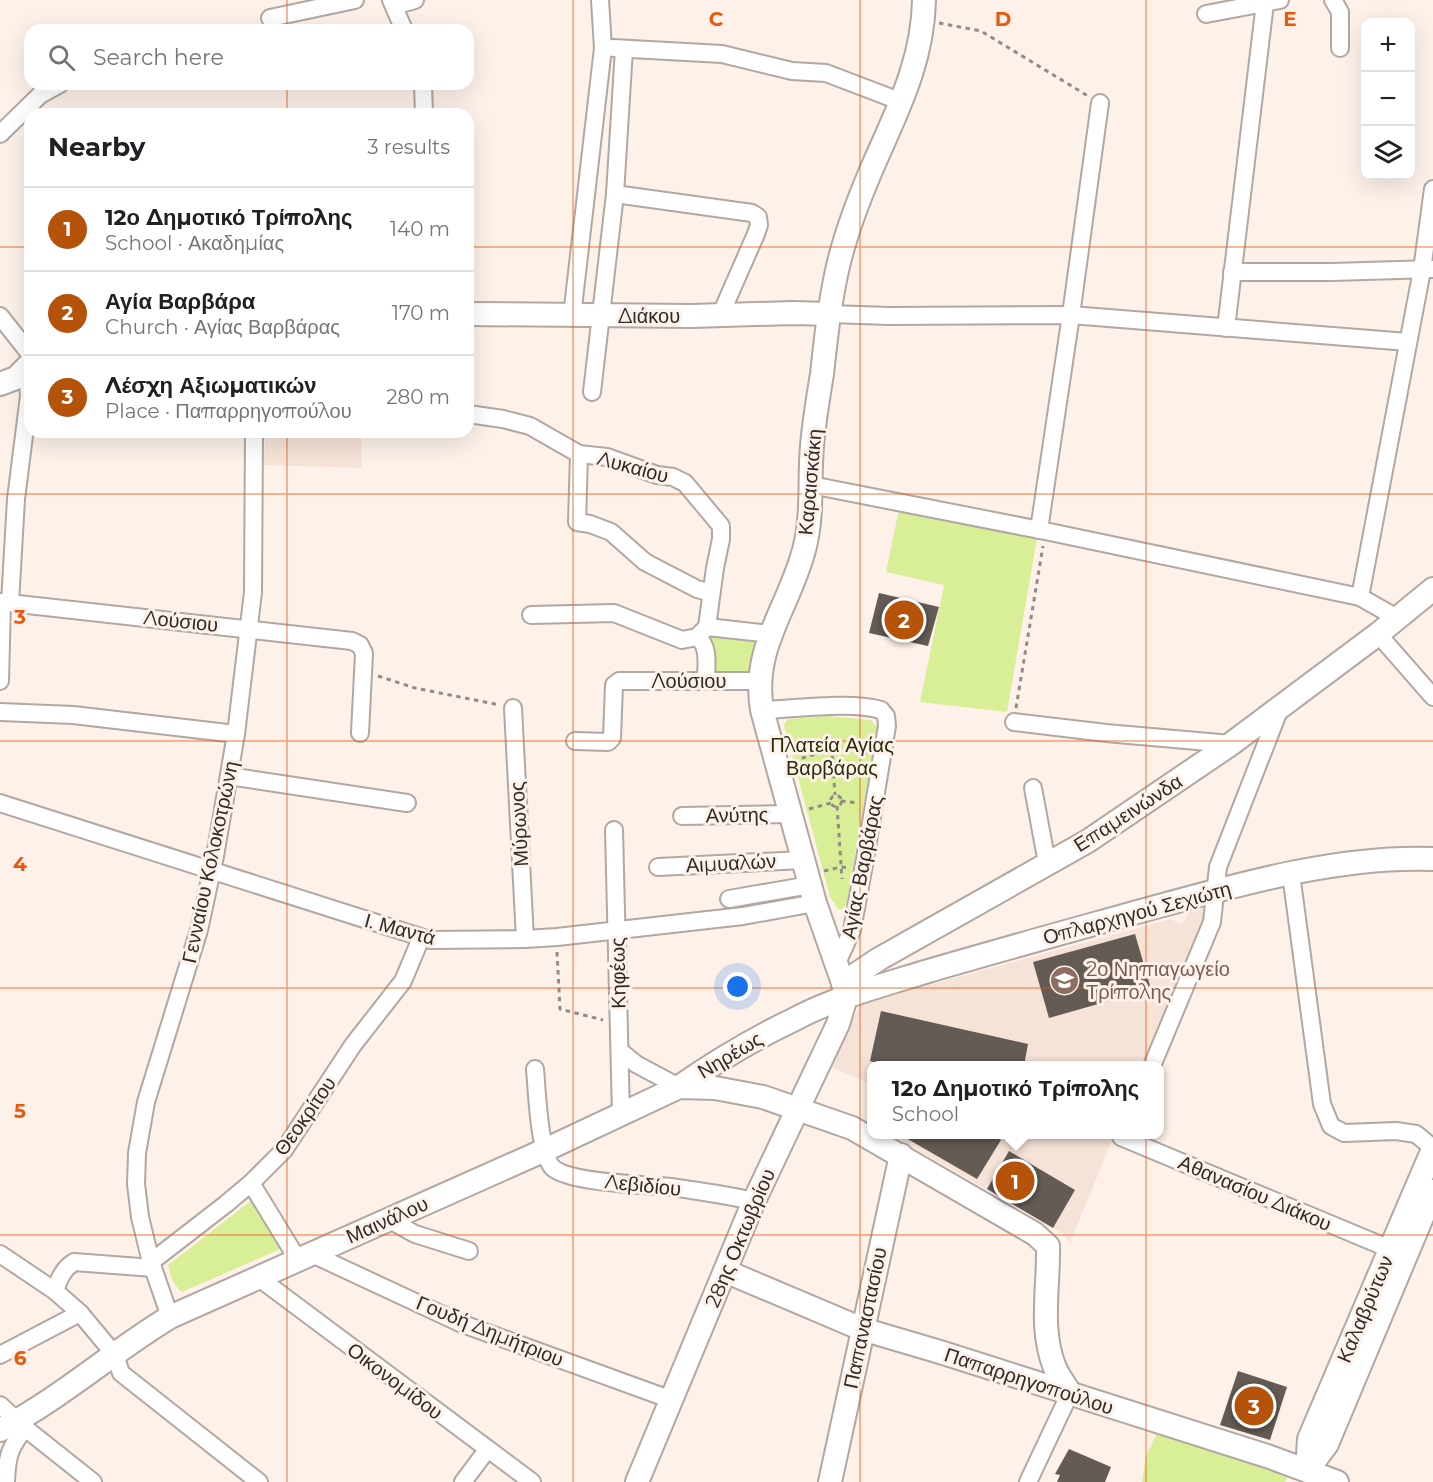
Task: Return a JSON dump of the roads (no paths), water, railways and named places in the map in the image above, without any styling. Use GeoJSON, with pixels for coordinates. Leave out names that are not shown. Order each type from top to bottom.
{"type":"FeatureCollection","features":[{"type":"Feature","properties":{"kind":"street"},"geometry":{"type":"LineString","coordinates":[[270,18],[355,0]]}},
{"type":"Feature","properties":{"kind":"street"},"geometry":{"type":"LineString","coordinates":[[401,24],[392,3],[414,0]]}},
{"type":"Feature","properties":{"kind":"street"},"geometry":{"type":"LineString","coordinates":[[572,316],[603,48],[600,0]]}},
{"type":"Feature","properties":{"kind":"street"},"geometry":{"type":"LineString","coordinates":[[1333,0],[1340,12],[1340,48]]}},
{"type":"Feature","properties":{"kind":"street"},"geometry":{"type":"LineString","coordinates":[[1206,15],[1272,1],[1249,148],[1226,328]]}},
{"type":"Feature","properties":{"kind":"street","name":"Καραισκάκη"},"geometry":{"type":"LineString","coordinates":[[842,981],[809,881],[762,710],[760,667],[804,550],[808,527],[812,447],[839,263],[852,217],[902,102],[916,62],[924,11]]}},
{"type":"Feature","properties":{"kind":"street"},"geometry":{"type":"LineString","coordinates":[[603,48],[722,54],[792,71],[826,73],[902,102]]}},
{"type":"Feature","properties":{"kind":"street"},"geometry":{"type":"LineString","coordinates":[[592,392],[615,194],[624,49]]}},
{"type":"Feature","properties":{"kind":"street"},"geometry":{"type":"LineString","coordinates":[[27,108],[49,90]]}},
{"type":"Feature","properties":{"kind":"street"},"geometry":{"type":"LineString","coordinates":[[423,90],[424,108]]}},
{"type":"Feature","properties":{"kind":"street"},"geometry":{"type":"LineString","coordinates":[[1042,531],[1100,103]]}},
{"type":"Feature","properties":{"kind":"street"},"geometry":{"type":"LineString","coordinates":[[0,134],[24,111]]}},
{"type":"Feature","properties":{"kind":"street"},"geometry":{"type":"LineString","coordinates":[[1360,597],[1408,342],[1427,269],[1433,189]]}},
{"type":"Feature","properties":{"kind":"street"},"geometry":{"type":"LineString","coordinates":[[615,194],[716,207],[752,213],[758,217],[759,226],[720,316]]}},
{"type":"Feature","properties":{"kind":"street"},"geometry":{"type":"LineString","coordinates":[[1232,272],[1427,269]]}},
{"type":"Feature","properties":{"kind":"street","name":"Διάκου"},"geometry":{"type":"LineString","coordinates":[[474,314],[720,316],[830,314]]}},
{"type":"Feature","properties":{"kind":"street"},"geometry":{"type":"LineString","coordinates":[[830,314],[1071,315],[1408,342]]}},
{"type":"Feature","properties":{"kind":"street"},"geometry":{"type":"LineString","coordinates":[[0,316],[24,356]]}},
{"type":"Feature","properties":{"kind":"street"},"geometry":{"type":"LineString","coordinates":[[0,384],[16,378],[24,368]]}},
{"type":"Feature","properties":{"kind":"street","name":"Λυκαίου"},"geometry":{"type":"LineString","coordinates":[[474,415],[530,426],[579,454],[607,458],[657,475],[673,477],[685,483],[721,526],[721,539],[702,632]]}},
{"type":"Feature","properties":{"kind":"street"},"geometry":{"type":"LineString","coordinates":[[0,681],[4,603],[24,436]]}},
{"type":"Feature","properties":{"kind":"street","name":"Γενναίου Κολοκοτρώνη"},"geometry":{"type":"LineString","coordinates":[[170,1317],[152,1265],[137,1202],[136,1168],[139,1135],[151,1083],[199,930],[236,734],[249,628],[254,562],[254,438]]}},
{"type":"Feature","properties":{"kind":"street"},"geometry":{"type":"LineString","coordinates":[[579,454],[577,522],[611,532],[645,562],[697,589],[711,593]]}},
{"type":"Feature","properties":{"kind":"street"},"geometry":{"type":"LineString","coordinates":[[811,485],[1360,597],[1396,618]]}},
{"type":"Feature","properties":{"kind":"street","name":"Επαμεινώνδα"},"geometry":{"type":"LineString","coordinates":[[842,981],[1088,841],[1231,744],[1378,634],[1433,589]]}},
{"type":"Feature","properties":{"kind":"street","name":"Λούσιου"},"geometry":{"type":"LineString","coordinates":[[4,603],[352,641],[360,645],[364,653],[360,733]]}},
{"type":"Feature","properties":{"kind":"street"},"geometry":{"type":"LineString","coordinates":[[531,615],[614,613],[682,640],[702,632],[771,634]]}},
{"type":"Feature","properties":{"kind":"street"},"geometry":{"type":"LineString","coordinates":[[702,632],[706,647],[706,681]]}},
{"type":"Feature","properties":{"kind":"street"},"geometry":{"type":"LineString","coordinates":[[1378,634],[1433,697]]}},
{"type":"Feature","properties":{"kind":"street","name":"Λούσιου"},"geometry":{"type":"LineString","coordinates":[[575,741],[608,742],[612,738],[614,685],[619,681],[759,681]]}},
{"type":"Feature","properties":{"kind":"street","name":"Αγίας Βαρβάρας"},"geometry":{"type":"LineString","coordinates":[[762,710],[831,706],[872,708],[884,712],[887,721],[864,870],[842,981]]}},
{"type":"Feature","properties":{"kind":"street"},"geometry":{"type":"LineString","coordinates":[[1154,1061],[1212,922],[1218,867],[1280,707]]}},
{"type":"Feature","properties":{"kind":"street","name":"Μύρωνος"},"geometry":{"type":"LineString","coordinates":[[513,708],[525,939]]}},
{"type":"Feature","properties":{"kind":"street"},"geometry":{"type":"LineString","coordinates":[[0,712],[73,715],[236,734]]}},
{"type":"Feature","properties":{"kind":"street"},"geometry":{"type":"LineString","coordinates":[[1014,722],[1231,744]]}},
{"type":"Feature","properties":{"kind":"street"},"geometry":{"type":"LineString","coordinates":[[229,776],[407,803]]}},
{"type":"Feature","properties":{"kind":"street"},"geometry":{"type":"LineString","coordinates":[[1033,788],[1047,863]]}},
{"type":"Feature","properties":{"kind":"street","name":"Ι. Μαντά"},"geometry":{"type":"LineString","coordinates":[[0,803],[421,938],[438,941],[525,939],[743,915],[809,881]]}},
{"type":"Feature","properties":{"kind":"street","name":"Ανύτης"},"geometry":{"type":"LineString","coordinates":[[682,816],[791,814]]}},
{"type":"Feature","properties":{"kind":"street","name":"Κηφέως"},"geometry":{"type":"LineString","coordinates":[[614,830],[621,1115]]}},
{"type":"Feature","properties":{"kind":"street","name":"Οπλαρχηγού Σεχιώτη"},"geometry":{"type":"LineString","coordinates":[[842,981],[1054,935],[1215,891],[1291,874],[1401,858],[1433,859]]}},
{"type":"Feature","properties":{"kind":"street","name":"Αιμυαλών"},"geometry":{"type":"LineString","coordinates":[[658,867],[809,881]]}},
{"type":"Feature","properties":{"kind":"street"},"geometry":{"type":"LineString","coordinates":[[1291,874],[1322,1104],[1331,1126],[1344,1133],[1396,1131],[1416,1134],[1433,1148]]}},
{"type":"Feature","properties":{"kind":"street"},"geometry":{"type":"LineString","coordinates":[[729,899],[809,881]]}},
{"type":"Feature","properties":{"kind":"street","name":"Θεοκρίτου"},"geometry":{"type":"LineString","coordinates":[[152,1265],[251,1183],[284,1150],[353,1045],[403,981],[421,938]]}},
{"type":"Feature","properties":{"kind":"street","name":"Νηρέως"},"geometry":{"type":"LineString","coordinates":[[620,1051],[636,1064],[680,1087],[710,1065],[794,1019],[842,981]]}},
{"type":"Feature","properties":{"kind":"street","name":"28ης Οκτωβρίου"},"geometry":{"type":"LineString","coordinates":[[637,1482],[754,1201],[838,1024],[842,981]]}},
{"type":"Feature","properties":{"kind":"street"},"geometry":{"type":"LineString","coordinates":[[535,1069],[545,1150]]}},
{"type":"Feature","properties":{"kind":"street","name":"Μαινάλου"},"geometry":{"type":"LineString","coordinates":[[14,1427],[148,1330],[170,1317],[545,1150],[680,1087],[715,1088],[763,1097],[852,1128],[867,1136]]}},
{"type":"Feature","properties":{"kind":"street","name":"Μαινάλου"},"geometry":{"type":"LineString","coordinates":[[872,1139],[1035,1234],[1048,1246],[1046,1335],[1056,1371],[1070,1393]]}},
{"type":"Feature","properties":{"kind":"street","name":"Αθανασίου Διάκου"},"geometry":{"type":"LineString","coordinates":[[1126,1139],[1390,1249]]}},
{"type":"Feature","properties":{"kind":"street","name":"Καλαβρύτων"},"geometry":{"type":"LineString","coordinates":[[1305,1476],[1327,1444],[1428,1192],[1433,1148]]}},
{"type":"Feature","properties":{"kind":"street","name":"Λεβιδίου"},"geometry":{"type":"LineString","coordinates":[[545,1150],[551,1166],[566,1175],[584,1179],[671,1187],[754,1201]]}},
{"type":"Feature","properties":{"kind":"street","name":"Παπαναστασίου"},"geometry":{"type":"LineString","coordinates":[[830,1482],[901,1155]]}},
{"type":"Feature","properties":{"kind":"street"},"geometry":{"type":"LineString","coordinates":[[251,1183],[305,1257]]}},
{"type":"Feature","properties":{"kind":"street","name":"Καλαβρύτων"},"geometry":{"type":"LineString","coordinates":[[1305,1476],[1309,1439],[1390,1249],[1428,1192]]}},
{"type":"Feature","properties":{"kind":"street"},"geometry":{"type":"LineString","coordinates":[[388,1219],[415,1234],[469,1251]]}},
{"type":"Feature","properties":{"kind":"street"},"geometry":{"type":"LineString","coordinates":[[0,1254],[56,1291],[80,1313],[115,1355],[121,1373],[259,1482]]}},
{"type":"Feature","properties":{"kind":"street","name":"Γουδή Δημήτριου"},"geometry":{"type":"LineString","coordinates":[[305,1257],[460,1323],[672,1400]]}},
{"type":"Feature","properties":{"kind":"street"},"geometry":{"type":"LineString","coordinates":[[56,1291],[67,1267],[74,1262],[152,1265]]}},
{"type":"Feature","properties":{"kind":"street","name":"Παπαρρηγοπούλου"},"geometry":{"type":"LineString","coordinates":[[725,1271],[862,1329],[1070,1393],[1305,1476],[1337,1482]]}},
{"type":"Feature","properties":{"kind":"street","name":"Οικονομίδου"},"geometry":{"type":"LineString","coordinates":[[259,1278],[531,1482]]}},
{"type":"Feature","properties":{"kind":"street"},"geometry":{"type":"LineString","coordinates":[[0,1355],[80,1313]]}},
{"type":"Feature","properties":{"kind":"street"},"geometry":{"type":"LineString","coordinates":[[1028,1482],[1070,1393]]}},
{"type":"Feature","properties":{"kind":"street"},"geometry":{"type":"LineString","coordinates":[[0,1405],[14,1427],[93,1482]]}},
{"type":"Feature","properties":{"kind":"street"},"geometry":{"type":"LineString","coordinates":[[6,1482],[14,1427]]}},
{"type":"Feature","properties":{"kind":"street"},"geometry":{"type":"LineString","coordinates":[[463,1482],[488,1450]]}},
{"type":"Feature","properties":{"kind":"place","name":"Αγία Βαρβάρα"},"geometry":{"type":"Point","coordinates":[904,620]}},
{"type":"Feature","properties":{"kind":"place","name":"2ο Νηπιαγωγείο Τρίπολης"},"geometry":{"type":"Point","coordinates":[1065,980]}},
{"type":"Feature","properties":{"kind":"place","name":"12ο Δημοτικό Τρίπολης"},"geometry":{"type":"Point","coordinates":[1015,1181]}},
{"type":"Feature","properties":{"kind":"place","name":"Λέσχη Αξιωματικών"},"geometry":{"type":"Point","coordinates":[1254,1406]}},
{"type":"Feature","properties":{"kind":"park label","name":"Πλατεία Αγίας Βαρβάρας"},"geometry":{"type":"Point","coordinates":[832,756]}}]}
